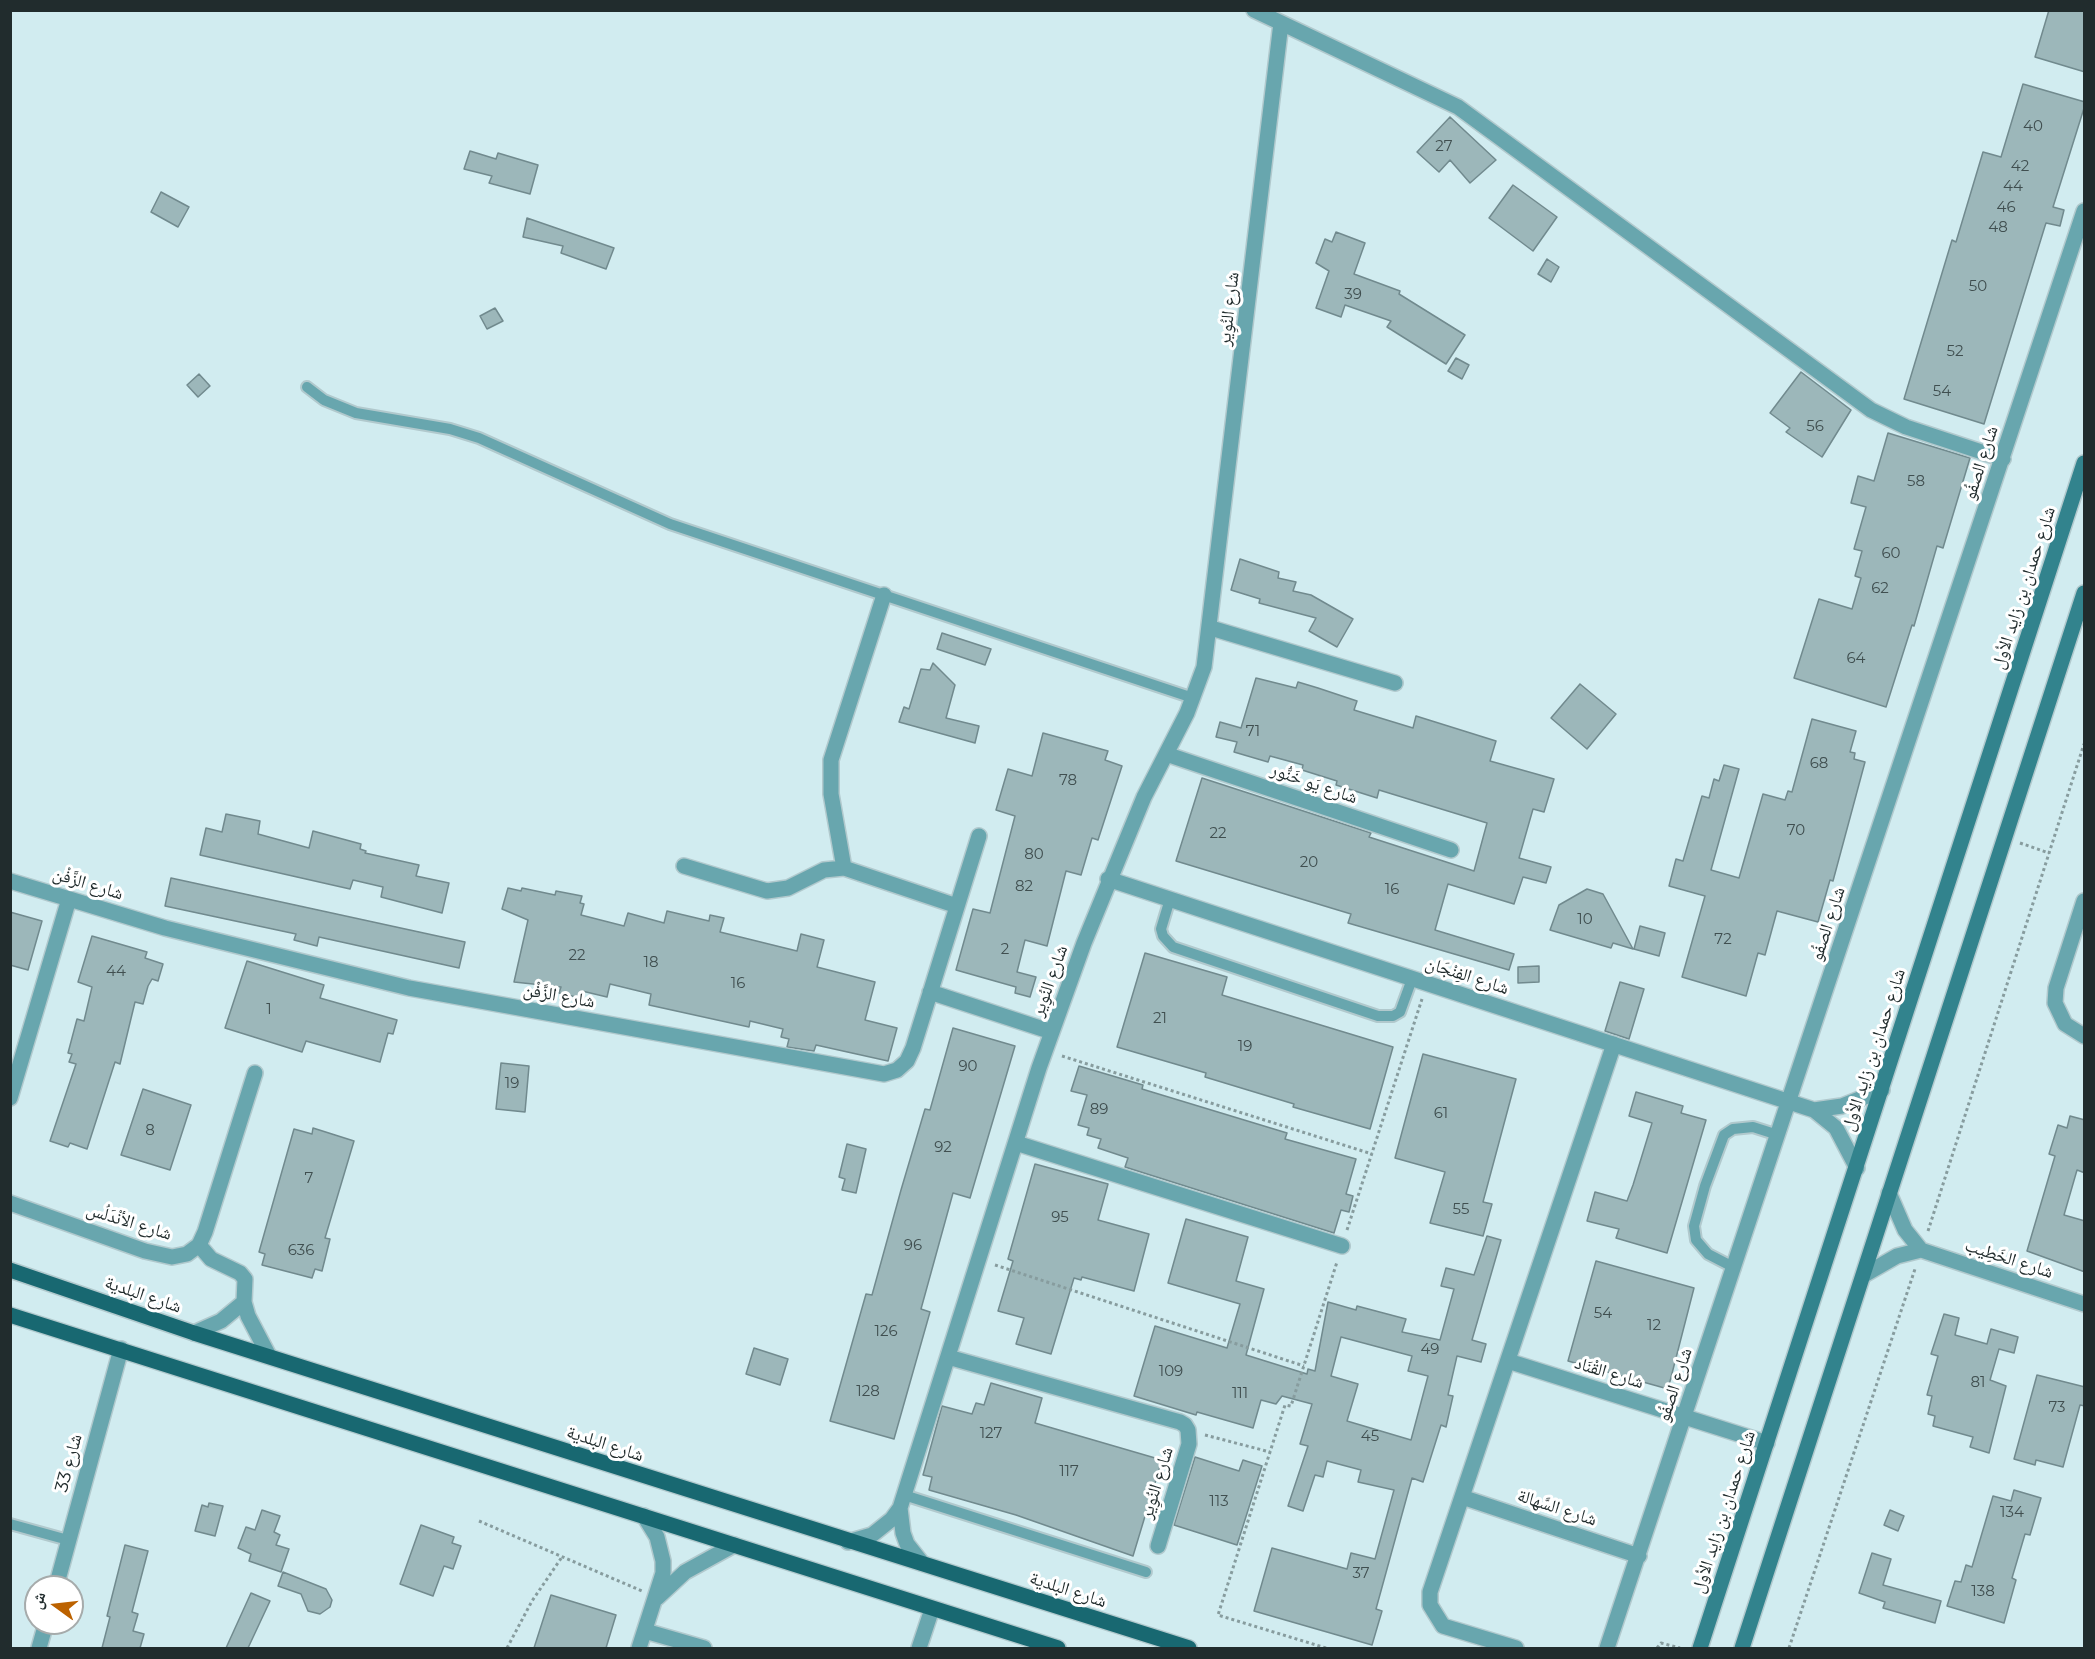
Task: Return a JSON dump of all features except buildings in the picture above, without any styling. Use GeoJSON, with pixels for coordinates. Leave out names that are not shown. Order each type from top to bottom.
{"type":"FeatureCollection","features":[{"type":"Feature","properties":{"kind":"main road","name":"شارع حمدان بن زايد الأول"},"geometry":{"type":"LineString","coordinates":[[1700,1648],[2085,463]]}},
{"type":"Feature","properties":{"kind":"main road"},"geometry":{"type":"LineString","coordinates":[[1742,1648],[2085,593]]}},
{"type":"Feature","properties":{"kind":"main road","name":"شارع البلدية"},"geometry":{"type":"LineString","coordinates":[[10,1270],[194,1333],[848,1542],[922,1563],[1189,1648]]}},
{"type":"Feature","properties":{"kind":"main road"},"geometry":{"type":"LineString","coordinates":[[10,1315],[1058,1648]]}},
{"type":"Feature","properties":{"kind":"street"},"geometry":{"type":"LineString","coordinates":[[1254,10],[1458,107],[1871,410],[1906,426],[2003,459]]}},
{"type":"Feature","properties":{"kind":"street","name":"شارع النُوِير"},"geometry":{"type":"LineString","coordinates":[[848,1542],[872,1535],[892,1519],[902,1502],[1052,1032],[1108,879],[1144,796],[1193,698],[1204,667],[1211,628],[1281,23]]}},
{"type":"Feature","properties":{"kind":"street","name":"شارع الصفُو"},"geometry":{"type":"LineString","coordinates":[[1607,1648],[2085,211]]}},
{"type":"Feature","properties":{"kind":"street"},"geometry":{"type":"LineString","coordinates":[[844,868],[831,794],[831,760],[884,595]]}},
{"type":"Feature","properties":{"kind":"street"},"geometry":{"type":"LineString","coordinates":[[1211,628],[1395,683]]}},
{"type":"Feature","properties":{"kind":"street","name":"شارع يَو خَنُّور"},"geometry":{"type":"LineString","coordinates":[[1166,754],[1450,850]]}},
{"type":"Feature","properties":{"kind":"street","name":"شارع الزَّفْن"},"geometry":{"type":"LineString","coordinates":[[10,880],[165,928],[409,988],[884,1074],[897,1070],[907,1061],[979,836]]}},
{"type":"Feature","properties":{"kind":"street"},"geometry":{"type":"LineString","coordinates":[[684,866],[767,891],[788,888],[824,870],[844,868],[957,906]]}},
{"type":"Feature","properties":{"kind":"street","name":"شارع الفِنْجَان"},"geometry":{"type":"LineString","coordinates":[[1108,879],[1814,1110],[1836,1128],[1857,1167]]}},
{"type":"Feature","properties":{"kind":"street"},"geometry":{"type":"LineString","coordinates":[[10,1098],[69,899]]}},
{"type":"Feature","properties":{"kind":"street"},"geometry":{"type":"LineString","coordinates":[[2085,901],[2056,988],[2055,1003],[2065,1024],[2085,1036]]}},
{"type":"Feature","properties":{"kind":"street"},"geometry":{"type":"LineString","coordinates":[[930,992],[1052,1032]]}},
{"type":"Feature","properties":{"kind":"street"},"geometry":{"type":"LineString","coordinates":[[1516,1648],[1443,1626],[1430,1605],[1430,1592],[1614,1044]]}},
{"type":"Feature","properties":{"kind":"street"},"geometry":{"type":"LineString","coordinates":[[255,1073],[199,1245],[211,1259],[240,1273],[245,1279],[244,1302],[254,1330],[269,1356]]}},
{"type":"Feature","properties":{"kind":"street","name":"شارع الفِنْجَان"},"geometry":{"type":"LineString","coordinates":[[1814,1110],[1855,1102],[1882,1090]]}},
{"type":"Feature","properties":{"kind":"street"},"geometry":{"type":"LineString","coordinates":[[1016,1143],[1342,1246]]}},
{"type":"Feature","properties":{"kind":"street"},"geometry":{"type":"LineString","coordinates":[[1864,1275],[1885,1261],[1921,1250],[1902,1224],[1889,1193]]}},
{"type":"Feature","properties":{"kind":"street","name":"شارع الأنْدَلُس"},"geometry":{"type":"LineString","coordinates":[[10,1203],[151,1253],[172,1257],[187,1254],[199,1245]]}},
{"type":"Feature","properties":{"kind":"street","name":"شارع الخَطِيب"},"geometry":{"type":"LineString","coordinates":[[1921,1250],[2085,1304]]}},
{"type":"Feature","properties":{"kind":"street"},"geometry":{"type":"LineString","coordinates":[[194,1333],[221,1321],[244,1302]]}},
{"type":"Feature","properties":{"kind":"street","name":"شارع 33"},"geometry":{"type":"LineString","coordinates":[[59,1575],[121,1349]]}},
{"type":"Feature","properties":{"kind":"street","name":"شارع النُوِير"},"geometry":{"type":"LineString","coordinates":[[948,1357],[1180,1422],[1188,1430],[1189,1444],[1158,1546]]}},
{"type":"Feature","properties":{"kind":"street","name":"شارع القْنَاد"},"geometry":{"type":"LineString","coordinates":[[1508,1361],[1767,1443]]}},
{"type":"Feature","properties":{"kind":"street","name":"شارع السَّهالة"},"geometry":{"type":"LineString","coordinates":[[1462,1497],[1639,1556]]}},
{"type":"Feature","properties":{"kind":"street","name":"شارع النُوِير"},"geometry":{"type":"LineString","coordinates":[[902,1502],[903,1533],[907,1544],[922,1563]]}},
{"type":"Feature","properties":{"kind":"street"},"geometry":{"type":"LineString","coordinates":[[639,1648],[657,1598],[663,1561],[657,1537],[644,1516]]}},
{"type":"Feature","properties":{"kind":"street"},"geometry":{"type":"LineString","coordinates":[[657,1598],[693,1567],[734,1545]]}},
{"type":"Feature","properties":{"kind":"street"},"geometry":{"type":"LineString","coordinates":[[919,1648],[932,1609]]}},
{"type":"Feature","properties":{"kind":"street"},"geometry":{"type":"LineString","coordinates":[[645,1631],[704,1648]]}},
{"type":"Feature","properties":{"kind":"lane"},"geometry":{"type":"LineString","coordinates":[[307,387],[324,400],[356,413],[450,429],[479,438],[670,524],[1193,698]]}},
{"type":"Feature","properties":{"kind":"lane"},"geometry":{"type":"LineString","coordinates":[[1170,899],[1161,929],[1163,936],[1173,947],[1378,1016],[1393,1016],[1400,1012],[1420,981]]}},
{"type":"Feature","properties":{"kind":"lane"},"geometry":{"type":"LineString","coordinates":[[1735,1268],[1708,1254],[1696,1240],[1694,1226],[1705,1186],[1724,1135],[1733,1129],[1753,1127],[1779,1135]]}},
{"type":"Feature","properties":{"kind":"lane"},"geometry":{"type":"LineString","coordinates":[[902,1502],[1146,1572]]}},
{"type":"Feature","properties":{"kind":"lane"},"geometry":{"type":"LineString","coordinates":[[10,1524],[68,1540]]}},
{"type":"Feature","properties":{"kind":"path"},"geometry":{"type":"LineString","coordinates":[[1789,1648],[2085,744]]}},
{"type":"Feature","properties":{"kind":"path"},"geometry":{"type":"LineString","coordinates":[[2005,838],[2049,854]]}},
{"type":"Feature","properties":{"kind":"path"},"geometry":{"type":"LineString","coordinates":[[1326,1648],[1218,1615],[1285,1405],[1291,1406],[1372,1154],[1420,981]]}},
{"type":"Feature","properties":{"kind":"path"},"geometry":{"type":"LineString","coordinates":[[1046,1050],[1372,1154]]}},
{"type":"Feature","properties":{"kind":"path"},"geometry":{"type":"LineString","coordinates":[[979,1260],[1304,1366]]}},
{"type":"Feature","properties":{"kind":"path"},"geometry":{"type":"LineString","coordinates":[[1188,1430],[1270,1452]]}},
{"type":"Feature","properties":{"kind":"path"},"geometry":{"type":"LineString","coordinates":[[479,1521],[657,1598]]}},
{"type":"Feature","properties":{"kind":"path"},"geometry":{"type":"LineString","coordinates":[[507,1648],[532,1601],[562,1557]]}},
{"type":"Feature","properties":{"kind":"path"},"geometry":{"type":"LineString","coordinates":[[1657,1648],[1661,1643],[1680,1648]]}}]}
